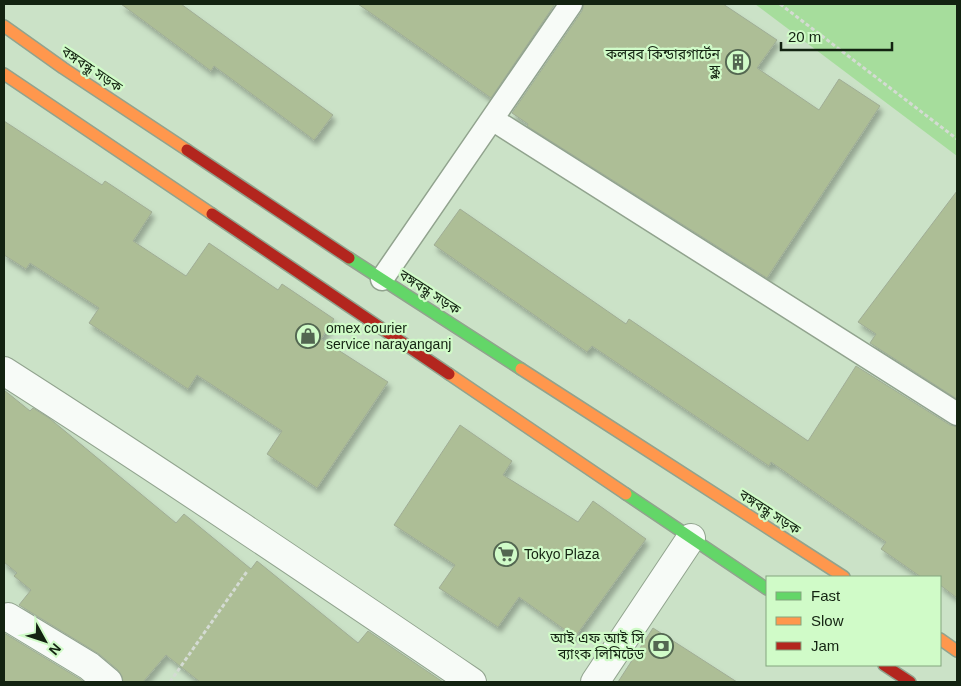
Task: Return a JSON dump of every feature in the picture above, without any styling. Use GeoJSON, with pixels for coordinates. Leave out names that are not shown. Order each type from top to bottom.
{"type":"FeatureCollection","features":[{"type":"Feature","properties":{"kind":"main road","name":"বঙ্গবন্ধু সড়ক"},"geometry":{"type":"LineString","coordinates":[[4,26],[63,68],[382,279],[842,576]]}},
{"type":"Feature","properties":{"kind":"main road"},"geometry":{"type":"LineString","coordinates":[[4,74],[766,587]]}},
{"type":"Feature","properties":{"kind":"main road"},"geometry":{"type":"LineString","coordinates":[[941,640],[957,650]]}},
{"type":"Feature","properties":{"kind":"main road"},"geometry":{"type":"LineString","coordinates":[[886,666],[910,682]]}},
{"type":"Feature","properties":{"kind":"street"},"geometry":{"type":"LineString","coordinates":[[4,371],[79,419],[472,682]]}},
{"type":"Feature","properties":{"kind":"street"},"geometry":{"type":"LineString","coordinates":[[595,682],[691,538]]}},
{"type":"Feature","properties":{"kind":"street"},"geometry":{"type":"LineString","coordinates":[[8,617],[89,666],[108,682]]}},
{"type":"Feature","properties":{"kind":"lane"},"geometry":{"type":"LineString","coordinates":[[382,279],[572,4]]}},
{"type":"Feature","properties":{"kind":"lane"},"geometry":{"type":"LineString","coordinates":[[492,119],[957,414]]}},
{"type":"Feature","properties":{"kind":"path"},"geometry":{"type":"LineString","coordinates":[[780,4],[957,139]]}},
{"type":"Feature","properties":{"kind":"path"},"geometry":{"type":"LineString","coordinates":[[170,682],[266,544]]}},
{"type":"Feature","properties":{"kind":"green space"},"geometry":{"type":"Polygon","coordinates":[[[755,4],[957,4],[957,156],[755,4]]]}},
{"type":"Feature","properties":{"kind":"building"},"geometry":{"type":"Polygon","coordinates":[[[121,4],[181,4],[333,115],[314,140],[214,66],[211,71],[121,4]]]}},
{"type":"Feature","properties":{"kind":"building"},"geometry":{"type":"Polygon","coordinates":[[[358,4],[555,4],[491,98],[358,4]]]}},
{"type":"Feature","properties":{"kind":"building"},"geometry":{"type":"Polygon","coordinates":[[[584,4],[723,4],[777,40],[757,68],[819,110],[839,79],[880,106],[767,278],[527,126],[528,124],[512,113],[582,11],[584,4]]]}},
{"type":"Feature","properties":{"kind":"building"},"geometry":{"type":"Polygon","coordinates":[[[4,121],[102,185],[105,181],[152,212],[133,241],[186,276],[209,243],[278,290],[282,284],[334,319],[321,339],[388,382],[317,488],[267,454],[282,431],[197,375],[188,389],[89,323],[99,308],[30,263],[26,269],[4,255],[4,121]]]}},
{"type":"Feature","properties":{"kind":"building"},"geometry":{"type":"Polygon","coordinates":[[[957,191],[957,399],[870,343],[876,334],[858,322],[957,191]]]}},
{"type":"Feature","properties":{"kind":"building"},"geometry":{"type":"Polygon","coordinates":[[[460,209],[626,324],[629,319],[808,441],[856,366],[950,425],[957,427],[957,598],[941,586],[941,576],[920,576],[881,549],[886,542],[771,462],[769,466],[592,346],[587,352],[434,245],[460,209]]]}},
{"type":"Feature","properties":{"kind":"building"},"geometry":{"type":"Polygon","coordinates":[[[4,390],[30,411],[33,408],[49,418],[176,523],[184,514],[251,569],[257,561],[358,643],[368,631],[443,682],[200,682],[166,655],[143,682],[123,682],[118,670],[99,654],[19,605],[31,590],[14,576],[17,573],[4,562],[4,390]]]}},
{"type":"Feature","properties":{"kind":"building"},"geometry":{"type":"Polygon","coordinates":[[[460,425],[512,461],[503,475],[578,522],[593,501],[646,539],[575,637],[519,597],[498,627],[439,588],[455,565],[394,525],[460,425]]]}},
{"type":"Feature","properties":{"kind":"building","name":"আই এফ আই সি ব্যাংক লিমিটেড"},"geometry":{"type":"Polygon","coordinates":[[[653,628],[737,682],[618,682],[653,628]]]}},
{"type":"Feature","properties":{"kind":"building"},"geometry":{"type":"Polygon","coordinates":[[[4,633],[80,679],[84,682],[4,682],[4,633]]]}},
{"type":"Feature","properties":{"kind":"traffic: fast"},"geometry":{"type":"LineString","coordinates":[[349,258],[521,369]]}},
{"type":"Feature","properties":{"kind":"traffic: fast"},"geometry":{"type":"LineString","coordinates":[[626,494],[766,588]]}},
{"type":"Feature","properties":{"kind":"traffic: slow"},"geometry":{"type":"LineString","coordinates":[[4,26],[63,68],[187,150]]}},
{"type":"Feature","properties":{"kind":"traffic: slow"},"geometry":{"type":"LineString","coordinates":[[4,74],[212,214]]}},
{"type":"Feature","properties":{"kind":"traffic: slow"},"geometry":{"type":"LineString","coordinates":[[521,369],[842,576]]}},
{"type":"Feature","properties":{"kind":"traffic: slow"},"geometry":{"type":"LineString","coordinates":[[449,374],[626,494]]}},
{"type":"Feature","properties":{"kind":"traffic: slow"},"geometry":{"type":"LineString","coordinates":[[941,640],[957,651]]}},
{"type":"Feature","properties":{"kind":"traffic: jam"},"geometry":{"type":"LineString","coordinates":[[187,150],[349,258]]}},
{"type":"Feature","properties":{"kind":"traffic: jam"},"geometry":{"type":"LineString","coordinates":[[212,214],[449,374]]}},
{"type":"Feature","properties":{"kind":"traffic: jam"},"geometry":{"type":"LineString","coordinates":[[886,666],[910,682]]}},
{"type":"Feature","properties":{"kind":"place","name":"কলরব কিন্ডারগার্টেন স্কুল"},"geometry":{"type":"Point","coordinates":[738,62]}},
{"type":"Feature","properties":{"kind":"place","name":"omex courier service narayanganj"},"geometry":{"type":"Point","coordinates":[308,336]}},
{"type":"Feature","properties":{"kind":"place","name":"Tokyo Plaza"},"geometry":{"type":"Point","coordinates":[506,554]}},
{"type":"Feature","properties":{"kind":"place","name":"আই এফ আই সি ব্যাংক লিমিটেড"},"geometry":{"type":"Point","coordinates":[661,646]}}]}
